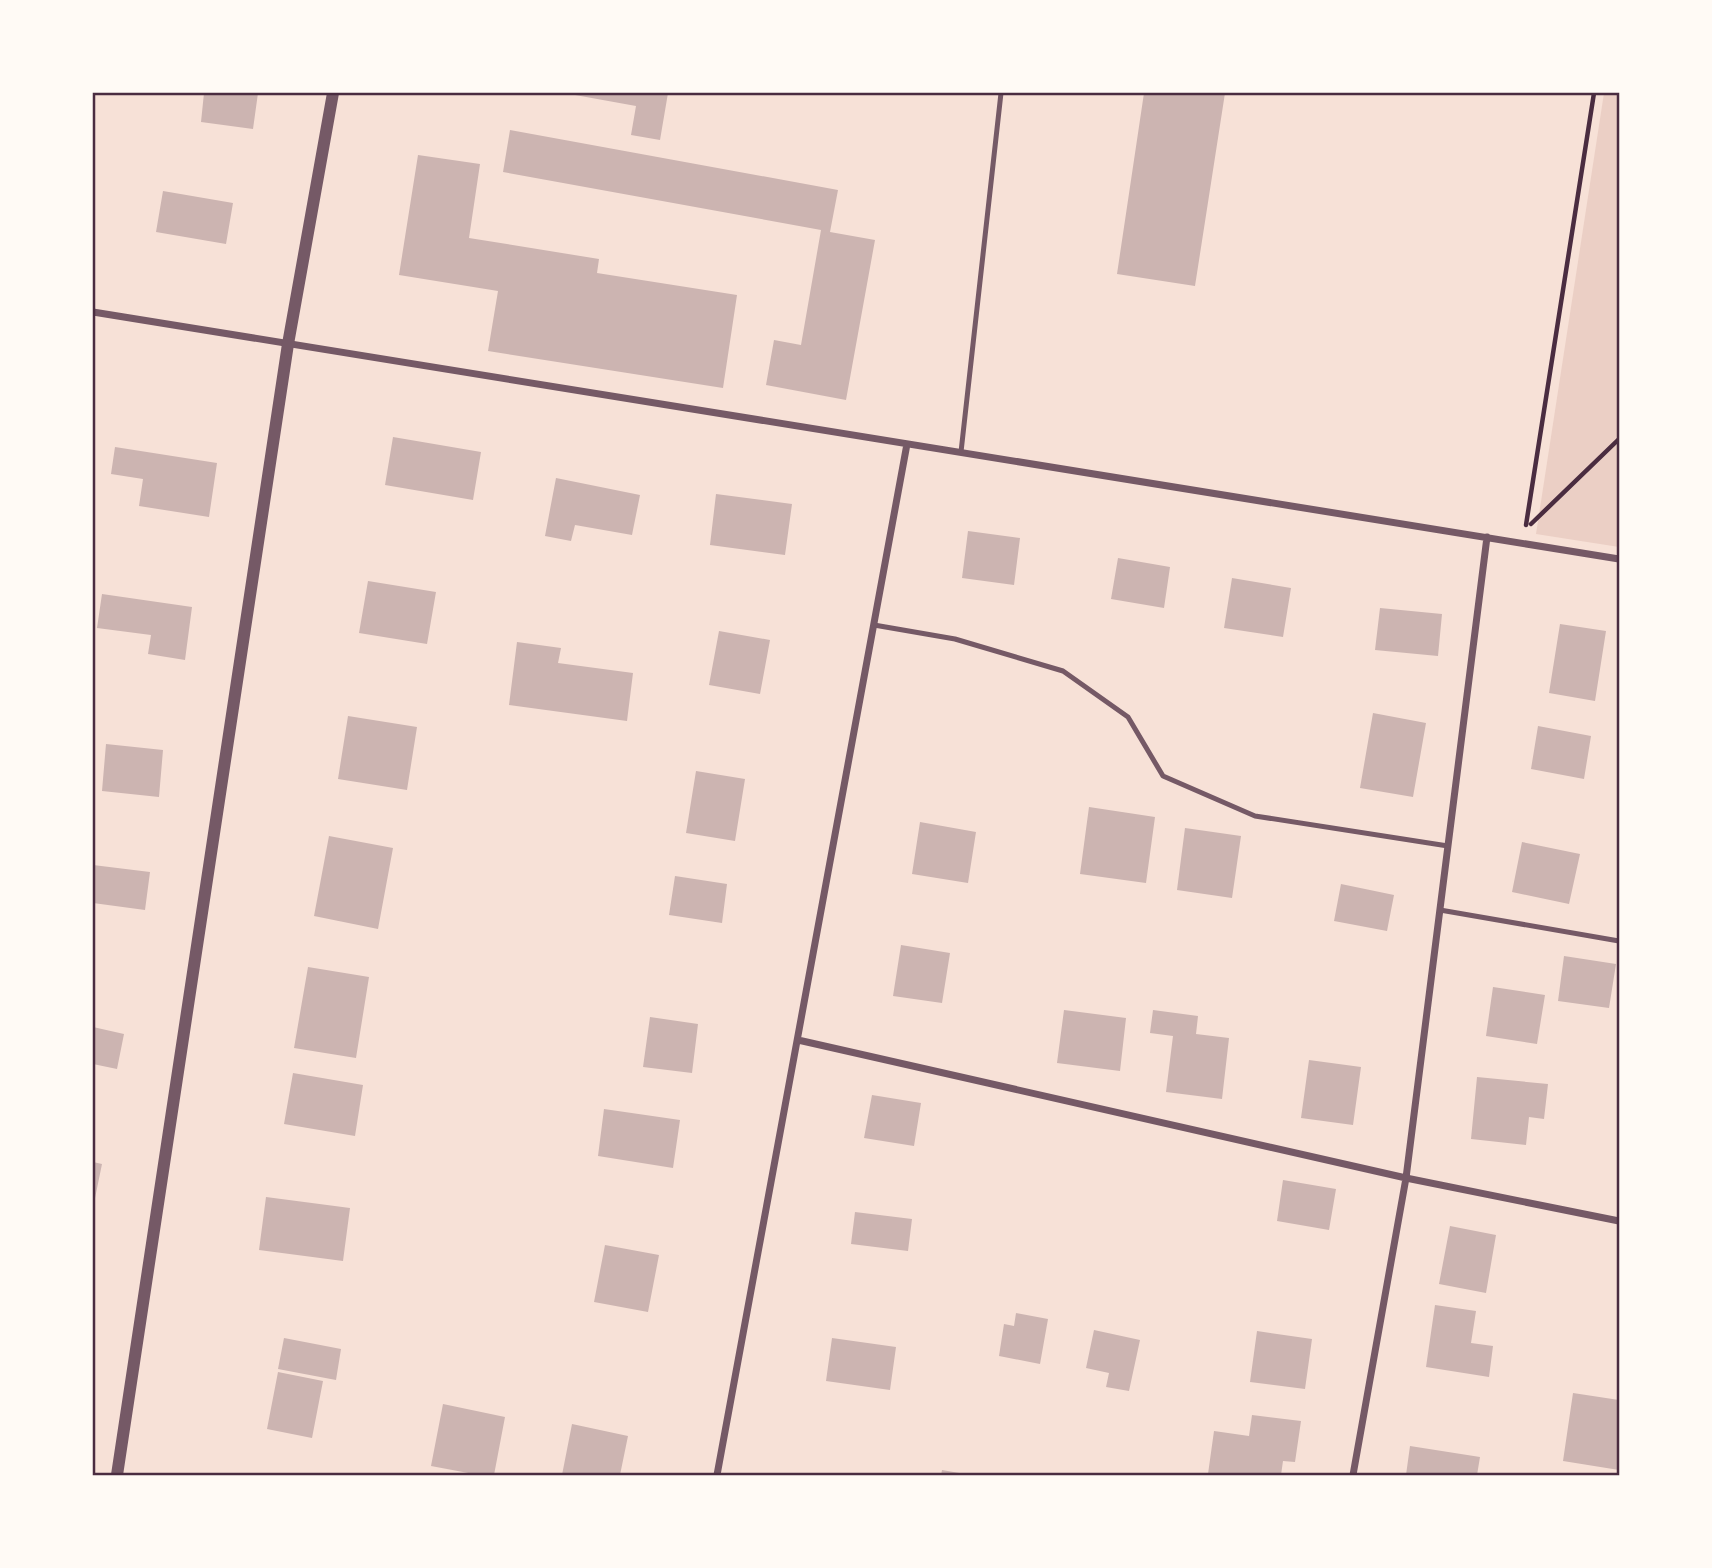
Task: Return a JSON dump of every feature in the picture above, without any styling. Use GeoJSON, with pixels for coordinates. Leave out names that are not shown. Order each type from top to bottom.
{"type":"FeatureCollection","features":[{"type":"Feature","properties":{"kind":"street"},"geometry":{"type":"LineString","coordinates":[[117,1475],[288,344],[333,93]]}},
{"type":"Feature","properties":{"kind":"street"},"geometry":{"type":"LineString","coordinates":[[93,312],[1619,559]]}},
{"type":"Feature","properties":{"kind":"street"},"geometry":{"type":"LineString","coordinates":[[717,1475],[907,443]]}},
{"type":"Feature","properties":{"kind":"street"},"geometry":{"type":"LineString","coordinates":[[1353,1475],[1406,1178],[1487,537]]}},
{"type":"Feature","properties":{"kind":"street"},"geometry":{"type":"LineString","coordinates":[[798,1040],[1406,1178],[1619,1221]]}},
{"type":"Feature","properties":{"kind":"lane"},"geometry":{"type":"LineString","coordinates":[[961,452],[1001,93]]}},
{"type":"Feature","properties":{"kind":"lane"},"geometry":{"type":"LineString","coordinates":[[874,625],[955,639],[1063,671],[1128,717],[1163,776],[1255,816],[1448,846]]}},
{"type":"Feature","properties":{"kind":"lane"},"geometry":{"type":"LineString","coordinates":[[1440,910],[1619,941]]}},
{"type":"Feature","properties":{"kind":"path"},"geometry":{"type":"LineString","coordinates":[[1594,93],[1525,529],[1619,439]]}},
{"type":"Feature","properties":{"kind":"shaded area"},"geometry":{"type":"Polygon","coordinates":[[[1604,93],[1619,93],[1619,547],[1536,534],[1604,93]]]}},
{"type":"Feature","properties":{"kind":"building"},"geometry":{"type":"Polygon","coordinates":[[[204,93],[258,93],[253,129],[201,122],[204,93]]]}},
{"type":"Feature","properties":{"kind":"building"},"geometry":{"type":"Polygon","coordinates":[[[564,93],[668,93],[660,140],[631,135],[636,106],[564,93]]]}},
{"type":"Feature","properties":{"kind":"building"},"geometry":{"type":"Polygon","coordinates":[[[1144,93],[1225,93],[1195,286],[1117,274],[1144,93]]]}},
{"type":"Feature","properties":{"kind":"building"},"geometry":{"type":"Polygon","coordinates":[[[510,130],[838,190],[830,232],[875,240],[846,400],[766,385],[774,340],[801,345],[821,230],[503,172],[510,130]]]}},
{"type":"Feature","properties":{"kind":"building"},"geometry":{"type":"Polygon","coordinates":[[[418,155],[480,164],[469,238],[599,259],[597,273],[737,295],[723,388],[488,351],[498,291],[399,275],[418,155]]]}},
{"type":"Feature","properties":{"kind":"building"},"geometry":{"type":"Polygon","coordinates":[[[163,191],[233,203],[226,244],[156,232],[163,191]]]}},
{"type":"Feature","properties":{"kind":"building"},"geometry":{"type":"Polygon","coordinates":[[[393,437],[481,452],[473,500],[385,485],[393,437]]]}},
{"type":"Feature","properties":{"kind":"building"},"geometry":{"type":"Polygon","coordinates":[[[115,447],[217,463],[209,517],[139,506],[143,479],[111,474],[115,447]]]}},
{"type":"Feature","properties":{"kind":"building"},"geometry":{"type":"Polygon","coordinates":[[[556,478],[640,495],[632,535],[575,525],[571,541],[545,536],[556,478]]]}},
{"type":"Feature","properties":{"kind":"building"},"geometry":{"type":"Polygon","coordinates":[[[716,494],[792,504],[785,555],[710,545],[716,494]]]}},
{"type":"Feature","properties":{"kind":"building"},"geometry":{"type":"Polygon","coordinates":[[[968,531],[1020,538],[1014,585],[962,578],[968,531]]]}},
{"type":"Feature","properties":{"kind":"building"},"geometry":{"type":"Polygon","coordinates":[[[1118,558],[1170,567],[1164,608],[1111,599],[1118,558]]]}},
{"type":"Feature","properties":{"kind":"building"},"geometry":{"type":"Polygon","coordinates":[[[1232,578],[1291,588],[1283,637],[1224,628],[1232,578]]]}},
{"type":"Feature","properties":{"kind":"building"},"geometry":{"type":"Polygon","coordinates":[[[368,581],[436,592],[427,644],[359,633],[368,581]]]}},
{"type":"Feature","properties":{"kind":"building"},"geometry":{"type":"Polygon","coordinates":[[[102,594],[192,607],[185,660],[148,654],[151,635],[97,628],[102,594]]]}},
{"type":"Feature","properties":{"kind":"building"},"geometry":{"type":"Polygon","coordinates":[[[1380,608],[1442,614],[1438,656],[1375,650],[1380,608]]]}},
{"type":"Feature","properties":{"kind":"building"},"geometry":{"type":"Polygon","coordinates":[[[1560,624],[1606,631],[1595,701],[1549,693],[1560,624]]]}},
{"type":"Feature","properties":{"kind":"building"},"geometry":{"type":"Polygon","coordinates":[[[719,631],[770,640],[760,694],[709,685],[719,631]]]}},
{"type":"Feature","properties":{"kind":"building"},"geometry":{"type":"Polygon","coordinates":[[[517,642],[561,648],[558,663],[633,673],[627,721],[509,705],[517,642]]]}},
{"type":"Feature","properties":{"kind":"building"},"geometry":{"type":"Polygon","coordinates":[[[1373,713],[1426,723],[1413,797],[1360,788],[1373,713]]]}},
{"type":"Feature","properties":{"kind":"building"},"geometry":{"type":"Polygon","coordinates":[[[348,716],[417,727],[407,790],[338,779],[348,716]]]}},
{"type":"Feature","properties":{"kind":"building"},"geometry":{"type":"Polygon","coordinates":[[[1538,726],[1591,736],[1584,779],[1531,769],[1538,726]]]}},
{"type":"Feature","properties":{"kind":"building"},"geometry":{"type":"Polygon","coordinates":[[[106,744],[163,750],[159,797],[102,791],[106,744]]]}},
{"type":"Feature","properties":{"kind":"building"},"geometry":{"type":"Polygon","coordinates":[[[696,771],[745,779],[735,841],[686,833],[696,771]]]}},
{"type":"Feature","properties":{"kind":"building"},"geometry":{"type":"Polygon","coordinates":[[[1089,807],[1155,817],[1146,883],[1080,874],[1089,807]]]}},
{"type":"Feature","properties":{"kind":"building"},"geometry":{"type":"Polygon","coordinates":[[[920,822],[976,832],[968,883],[912,874],[920,822]]]}},
{"type":"Feature","properties":{"kind":"building"},"geometry":{"type":"Polygon","coordinates":[[[1185,828],[1241,836],[1232,898],[1177,890],[1185,828]]]}},
{"type":"Feature","properties":{"kind":"building"},"geometry":{"type":"Polygon","coordinates":[[[329,836],[393,848],[378,929],[314,916],[329,836]]]}},
{"type":"Feature","properties":{"kind":"building"},"geometry":{"type":"Polygon","coordinates":[[[1522,842],[1580,854],[1569,904],[1512,892],[1522,842]]]}},
{"type":"Feature","properties":{"kind":"building"},"geometry":{"type":"Polygon","coordinates":[[[93,865],[150,872],[145,910],[93,903],[93,865]]]}},
{"type":"Feature","properties":{"kind":"building"},"geometry":{"type":"Polygon","coordinates":[[[675,876],[727,884],[722,923],[669,915],[675,876]]]}},
{"type":"Feature","properties":{"kind":"building"},"geometry":{"type":"Polygon","coordinates":[[[1341,884],[1394,895],[1387,931],[1334,921],[1341,884]]]}},
{"type":"Feature","properties":{"kind":"building"},"geometry":{"type":"Polygon","coordinates":[[[901,945],[950,953],[942,1003],[893,996],[901,945]]]}},
{"type":"Feature","properties":{"kind":"building"},"geometry":{"type":"Polygon","coordinates":[[[1564,956],[1616,964],[1609,1008],[1558,1001],[1564,956]]]}},
{"type":"Feature","properties":{"kind":"building"},"geometry":{"type":"Polygon","coordinates":[[[308,967],[369,977],[356,1058],[294,1048],[308,967]]]}},
{"type":"Feature","properties":{"kind":"building"},"geometry":{"type":"Polygon","coordinates":[[[1493,987],[1545,995],[1537,1044],[1486,1036],[1493,987]]]}},
{"type":"Feature","properties":{"kind":"building"},"geometry":{"type":"Polygon","coordinates":[[[1064,1010],[1126,1018],[1120,1071],[1057,1063],[1064,1010]]]}},
{"type":"Feature","properties":{"kind":"building"},"geometry":{"type":"Polygon","coordinates":[[[1153,1010],[1198,1016],[1196,1034],[1229,1038],[1222,1099],[1166,1092],[1173,1036],[1150,1033],[1153,1010]]]}},
{"type":"Feature","properties":{"kind":"building"},"geometry":{"type":"Polygon","coordinates":[[[650,1017],[698,1024],[692,1073],[643,1067],[650,1017]]]}},
{"type":"Feature","properties":{"kind":"building"},"geometry":{"type":"Polygon","coordinates":[[[93,1027],[124,1034],[117,1069],[93,1064],[93,1027]]]}},
{"type":"Feature","properties":{"kind":"building"},"geometry":{"type":"Polygon","coordinates":[[[1309,1060],[1361,1067],[1353,1125],[1301,1118],[1309,1060]]]}},
{"type":"Feature","properties":{"kind":"building"},"geometry":{"type":"Polygon","coordinates":[[[293,1073],[363,1085],[355,1136],[284,1124],[293,1073]]]}},
{"type":"Feature","properties":{"kind":"building"},"geometry":{"type":"Polygon","coordinates":[[[1477,1077],[1548,1084],[1544,1119],[1529,1117],[1526,1145],[1471,1139],[1477,1077]]]}},
{"type":"Feature","properties":{"kind":"building"},"geometry":{"type":"Polygon","coordinates":[[[872,1095],[921,1103],[914,1146],[864,1138],[872,1095]]]}},
{"type":"Feature","properties":{"kind":"building"},"geometry":{"type":"Polygon","coordinates":[[[604,1109],[680,1120],[673,1168],[598,1156],[604,1109]]]}},
{"type":"Feature","properties":{"kind":"building"},"geometry":{"type":"Polygon","coordinates":[[[93,1162],[102,1164],[94,1203],[93,1202],[93,1162]]]}},
{"type":"Feature","properties":{"kind":"building"},"geometry":{"type":"Polygon","coordinates":[[[1283,1180],[1336,1189],[1329,1230],[1277,1221],[1283,1180]]]}},
{"type":"Feature","properties":{"kind":"building"},"geometry":{"type":"Polygon","coordinates":[[[266,1197],[350,1208],[343,1261],[259,1250],[266,1197]]]}},
{"type":"Feature","properties":{"kind":"building"},"geometry":{"type":"Polygon","coordinates":[[[855,1212],[912,1219],[908,1251],[851,1244],[855,1212]]]}},
{"type":"Feature","properties":{"kind":"building"},"geometry":{"type":"Polygon","coordinates":[[[1450,1226],[1496,1235],[1486,1293],[1439,1284],[1450,1226]]]}},
{"type":"Feature","properties":{"kind":"building"},"geometry":{"type":"Polygon","coordinates":[[[605,1245],[659,1255],[648,1312],[594,1302],[605,1245]]]}},
{"type":"Feature","properties":{"kind":"building"},"geometry":{"type":"Polygon","coordinates":[[[1435,1305],[1476,1311],[1471,1343],[1493,1346],[1489,1377],[1426,1367],[1435,1305]]]}},
{"type":"Feature","properties":{"kind":"building"},"geometry":{"type":"Polygon","coordinates":[[[1016,1313],[1048,1319],[1040,1364],[999,1356],[1004,1324],[1014,1326],[1016,1313]]]}},
{"type":"Feature","properties":{"kind":"building"},"geometry":{"type":"Polygon","coordinates":[[[1094,1330],[1140,1340],[1129,1391],[1106,1387],[1109,1373],[1086,1368],[1094,1330]]]}},
{"type":"Feature","properties":{"kind":"building"},"geometry":{"type":"Polygon","coordinates":[[[1257,1331],[1312,1339],[1305,1389],[1250,1382],[1257,1331]]]}},
{"type":"Feature","properties":{"kind":"building"},"geometry":{"type":"Polygon","coordinates":[[[284,1338],[341,1349],[336,1380],[278,1369],[284,1338]]]}},
{"type":"Feature","properties":{"kind":"building"},"geometry":{"type":"Polygon","coordinates":[[[832,1338],[896,1347],[890,1390],[826,1381],[832,1338]]]}},
{"type":"Feature","properties":{"kind":"building"},"geometry":{"type":"Polygon","coordinates":[[[278,1372],[323,1381],[312,1438],[267,1429],[278,1372]]]}},
{"type":"Feature","properties":{"kind":"building"},"geometry":{"type":"Polygon","coordinates":[[[1573,1393],[1619,1400],[1619,1470],[1563,1461],[1573,1393]]]}},
{"type":"Feature","properties":{"kind":"building"},"geometry":{"type":"Polygon","coordinates":[[[443,1404],[505,1417],[494,1475],[479,1475],[431,1466],[443,1404]]]}},
{"type":"Feature","properties":{"kind":"building"},"geometry":{"type":"Polygon","coordinates":[[[1252,1415],[1301,1421],[1295,1462],[1283,1461],[1281,1475],[1208,1474],[1214,1431],[1249,1436],[1252,1415]]]}},
{"type":"Feature","properties":{"kind":"building"},"geometry":{"type":"Polygon","coordinates":[[[572,1424],[628,1436],[620,1475],[562,1475],[572,1424]]]}},
{"type":"Feature","properties":{"kind":"building"},"geometry":{"type":"Polygon","coordinates":[[[1410,1446],[1480,1457],[1477,1475],[1406,1475],[1410,1446]]]}},
{"type":"Feature","properties":{"kind":"building"},"geometry":{"type":"Polygon","coordinates":[[[942,1470],[965,1474],[965,1475],[941,1475],[942,1470]]]}}]}
